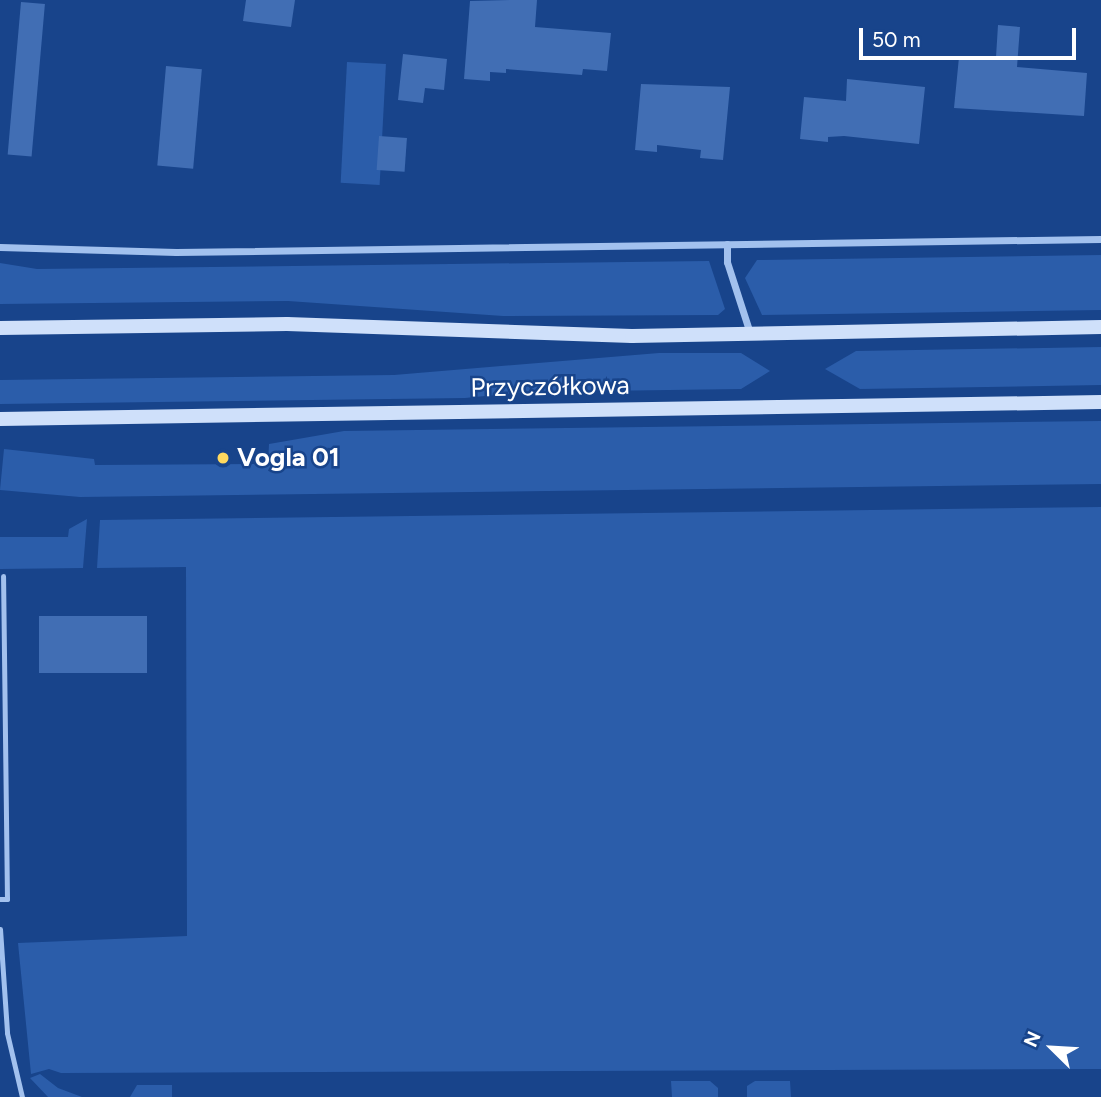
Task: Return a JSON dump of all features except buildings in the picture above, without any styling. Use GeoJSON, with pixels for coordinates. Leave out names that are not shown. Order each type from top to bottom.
{"type":"FeatureCollection","features":[{"type":"Feature","properties":{"kind":"main road","name":"Przyczółkowa"},"geometry":{"type":"LineString","coordinates":[[0,328],[286,324],[499,334],[750,334],[1101,327]]}},
{"type":"Feature","properties":{"kind":"main road","name":"Przyczółkowa"},"geometry":{"type":"LineString","coordinates":[[0,419],[1101,402]]}},
{"type":"Feature","properties":{"kind":"street"},"geometry":{"type":"LineString","coordinates":[[0,247],[22,250],[1101,239]]}},
{"type":"Feature","properties":{"kind":"street"},"geometry":{"type":"LineString","coordinates":[[727,244],[727,262],[750,334]]}},
{"type":"Feature","properties":{"kind":"lane"},"geometry":{"type":"LineString","coordinates":[[0,899],[7,899],[3,576]]}},
{"type":"Feature","properties":{"kind":"lane"},"geometry":{"type":"LineString","coordinates":[[0,929],[6,1032],[22,1097]]}},
{"type":"Feature","properties":{"kind":"shaded area"},"geometry":{"type":"Polygon","coordinates":[[[347,62],[386,64],[380,185],[341,183],[347,62]]]}},
{"type":"Feature","properties":{"kind":"shaded area"},"geometry":{"type":"Polygon","coordinates":[[[1101,255],[1101,310],[762,315],[745,278],[757,260],[1101,255]]]}},
{"type":"Feature","properties":{"kind":"shaded area"},"geometry":{"type":"Polygon","coordinates":[[[709,261],[725,309],[718,315],[503,316],[288,301],[0,304],[0,263],[37,269],[709,261]]]}},
{"type":"Feature","properties":{"kind":"shaded area"},"geometry":{"type":"Polygon","coordinates":[[[1101,347],[1101,385],[860,389],[825,369],[856,351],[1101,347]]]}},
{"type":"Feature","properties":{"kind":"shaded area"},"geometry":{"type":"Polygon","coordinates":[[[659,353],[741,353],[770,371],[741,389],[525,392],[465,398],[0,404],[0,380],[394,375],[659,353]]]}},
{"type":"Feature","properties":{"kind":"shaded area"},"geometry":{"type":"Polygon","coordinates":[[[1101,421],[1101,484],[80,497],[0,490],[4,449],[94,459],[95,465],[268,464],[269,444],[344,431],[1101,421]]]}},
{"type":"Feature","properties":{"kind":"shaded area"},"geometry":{"type":"Polygon","coordinates":[[[1101,507],[1101,1069],[61,1073],[49,1069],[31,1074],[18,943],[187,936],[186,567],[97,568],[100,520],[1101,507]]]}},
{"type":"Feature","properties":{"kind":"shaded area"},"geometry":{"type":"Polygon","coordinates":[[[87,519],[83,568],[0,569],[0,537],[68,537],[69,529],[87,519]]]}},
{"type":"Feature","properties":{"kind":"shaded area"},"geometry":{"type":"Polygon","coordinates":[[[40,1074],[58,1088],[82,1097],[48,1097],[30,1078],[40,1074]]]}},
{"type":"Feature","properties":{"kind":"shaded area"},"geometry":{"type":"Polygon","coordinates":[[[671,1081],[710,1081],[718,1088],[718,1097],[672,1097],[671,1081]]]}},
{"type":"Feature","properties":{"kind":"shaded area"},"geometry":{"type":"Polygon","coordinates":[[[755,1081],[790,1081],[791,1097],[747,1097],[747,1086],[755,1081]]]}},
{"type":"Feature","properties":{"kind":"shaded area"},"geometry":{"type":"Polygon","coordinates":[[[137,1085],[172,1085],[172,1097],[130,1097],[137,1085]]]}},
{"type":"Feature","properties":{"kind":"place","name":"Vogla 01"},"geometry":{"type":"Point","coordinates":[223,458]}}]}
